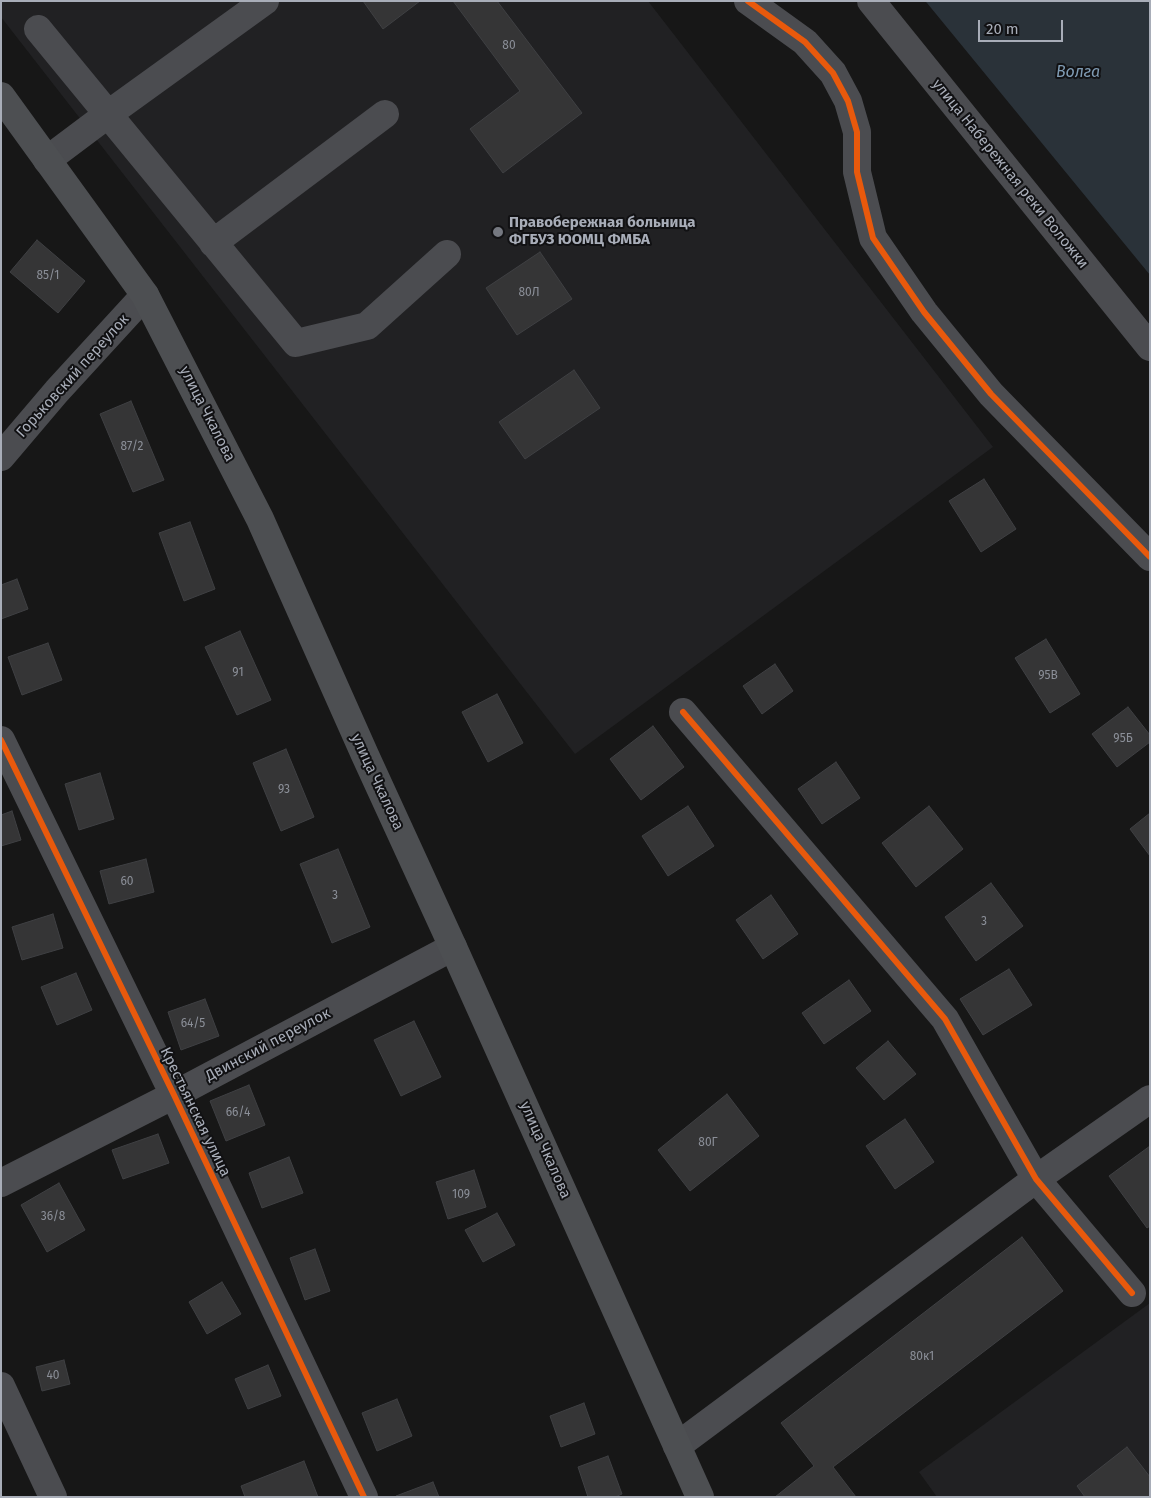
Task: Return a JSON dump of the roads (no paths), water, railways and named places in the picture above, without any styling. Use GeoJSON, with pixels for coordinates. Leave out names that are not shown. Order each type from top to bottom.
{"type":"FeatureCollection","features":[{"type":"Feature","properties":{"kind":"main road","name":"улица Чкалова"},"geometry":{"type":"LineString","coordinates":[[1,96],[145,295],[260,518],[700,1497]]}},
{"type":"Feature","properties":{"kind":"street"},"geometry":{"type":"LineString","coordinates":[[47,160],[265,1]]}},
{"type":"Feature","properties":{"kind":"street"},"geometry":{"type":"LineString","coordinates":[[748,1],[805,42],[833,73],[848,101],[857,132],[858,172],[873,238],[924,312],[991,394],[1150,557]]}},
{"type":"Feature","properties":{"kind":"street","name":"улица Набережная реки Воложки"},"geometry":{"type":"LineString","coordinates":[[871,1],[1150,347]]}},
{"type":"Feature","properties":{"kind":"street"},"geometry":{"type":"LineString","coordinates":[[38,29],[296,343],[367,326],[447,254]]}},
{"type":"Feature","properties":{"kind":"street"},"geometry":{"type":"LineString","coordinates":[[213,243],[385,114]]}},
{"type":"Feature","properties":{"kind":"street","name":"Горьковский переулок"},"geometry":{"type":"LineString","coordinates":[[1,457],[57,391],[145,295]]}},
{"type":"Feature","properties":{"kind":"street"},"geometry":{"type":"LineString","coordinates":[[683,712],[944,1019],[1036,1179],[1132,1293]]}},
{"type":"Feature","properties":{"kind":"street","name":"Крестьянская улица"},"geometry":{"type":"LineString","coordinates":[[1,740],[174,1095],[364,1497]]}},
{"type":"Feature","properties":{"kind":"street","name":"Двинский переулок"},"geometry":{"type":"LineString","coordinates":[[1,1183],[174,1095],[453,947]]}},
{"type":"Feature","properties":{"kind":"street"},"geometry":{"type":"LineString","coordinates":[[677,1446],[1036,1179],[1150,1099]]}},
{"type":"Feature","properties":{"kind":"street"},"geometry":{"type":"LineString","coordinates":[[1,1386],[53,1497]]}},
{"type":"Feature","properties":{"kind":"water","name":"Волга"},"geometry":{"type":"Polygon","coordinates":[[[925,1],[1150,1],[1150,275],[927,3],[925,1]]]}},
{"type":"Feature","properties":{"kind":"place","name":"Правобережная больница ФГБУЗ ЮОМЦ ФМБА"},"geometry":{"type":"Point","coordinates":[498,232]}}]}
